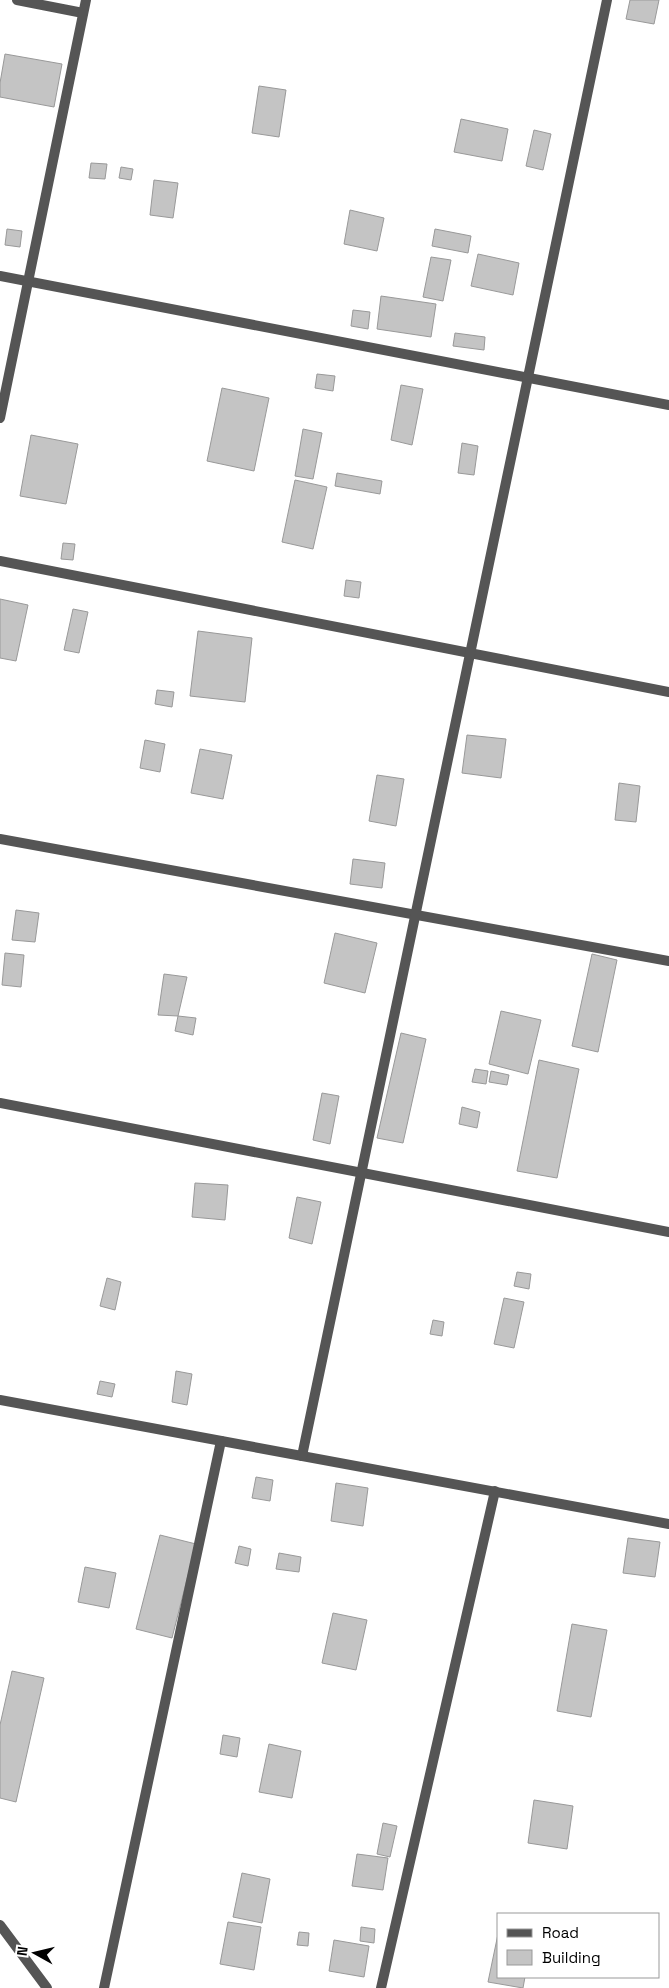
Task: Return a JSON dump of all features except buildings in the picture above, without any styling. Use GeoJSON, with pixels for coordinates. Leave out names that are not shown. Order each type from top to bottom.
{"type":"FeatureCollection","features":[{"type":"Feature","properties":{"kind":"street"},"geometry":{"type":"LineString","coordinates":[[17,0],[83,13]]}},
{"type":"Feature","properties":{"kind":"street"},"geometry":{"type":"LineString","coordinates":[[0,418],[86,0]]}},
{"type":"Feature","properties":{"kind":"street"},"geometry":{"type":"LineString","coordinates":[[302,1456],[607,0]]}},
{"type":"Feature","properties":{"kind":"street"},"geometry":{"type":"LineString","coordinates":[[0,276],[669,405]]}},
{"type":"Feature","properties":{"kind":"street"},"geometry":{"type":"LineString","coordinates":[[0,561],[669,692]]}},
{"type":"Feature","properties":{"kind":"street"},"geometry":{"type":"LineString","coordinates":[[0,839],[669,961]]}},
{"type":"Feature","properties":{"kind":"street"},"geometry":{"type":"LineString","coordinates":[[0,1103],[669,1232]]}},
{"type":"Feature","properties":{"kind":"street"},"geometry":{"type":"LineString","coordinates":[[0,1400],[669,1524]]}},
{"type":"Feature","properties":{"kind":"street"},"geometry":{"type":"LineString","coordinates":[[104,1988],[220,1441]]}},
{"type":"Feature","properties":{"kind":"street"},"geometry":{"type":"LineString","coordinates":[[381,1988],[495,1491]]}},
{"type":"Feature","properties":{"kind":"street"},"geometry":{"type":"LineString","coordinates":[[0,1925],[47,1988]]}}]}
